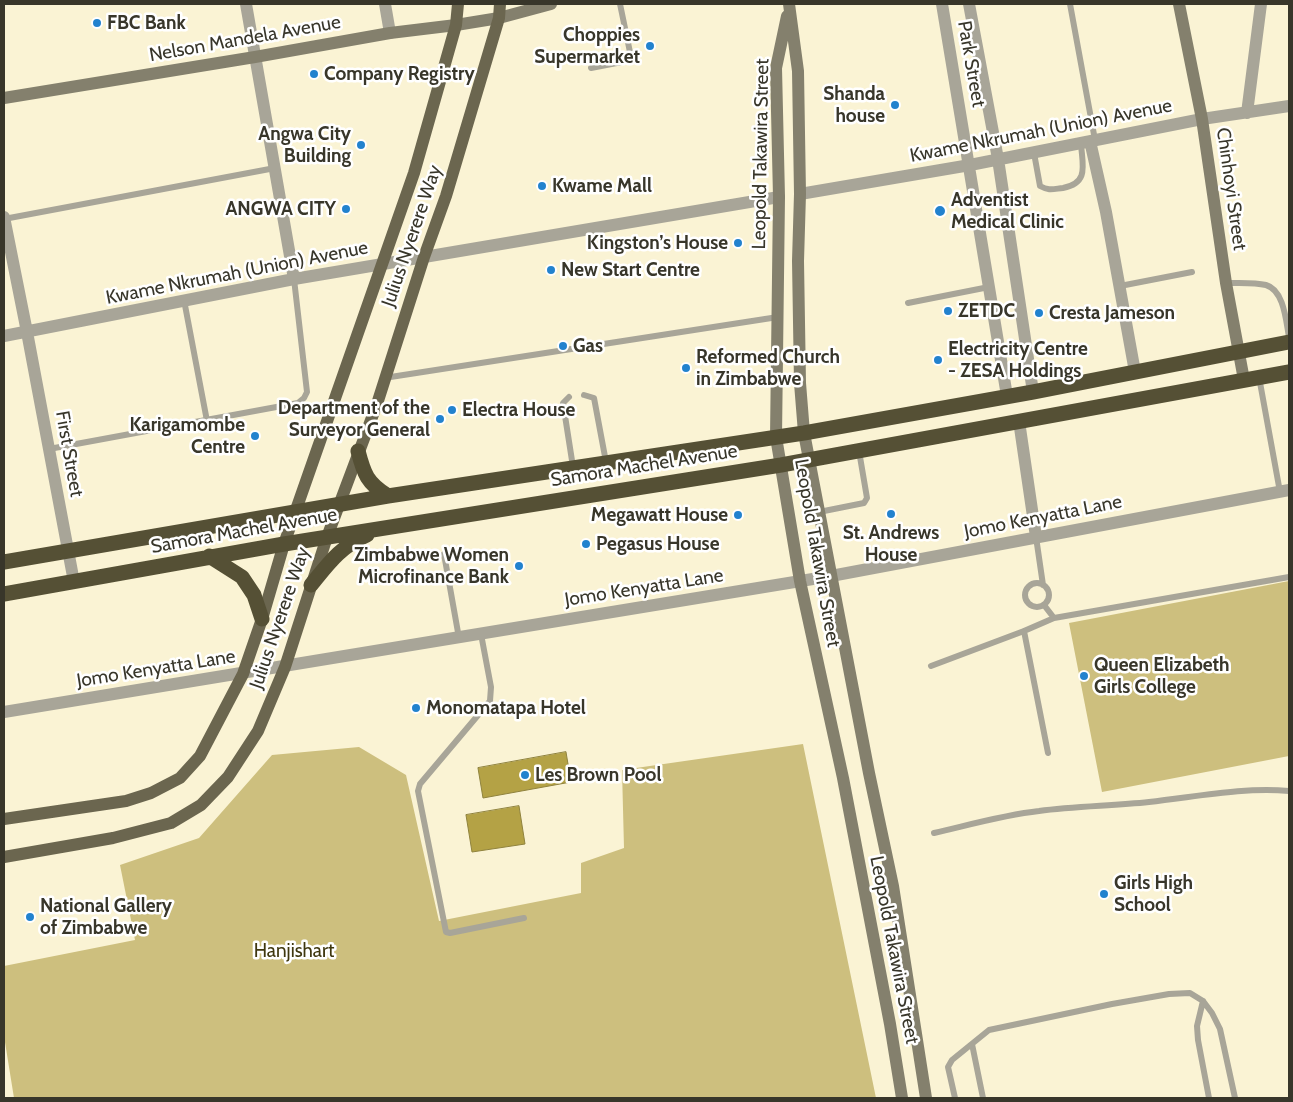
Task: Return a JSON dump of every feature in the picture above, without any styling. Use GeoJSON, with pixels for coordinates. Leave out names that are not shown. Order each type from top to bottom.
{"type":"FeatureCollection","features":[{"type":"Feature","properties":{"kind":"highway","name":"Samora Machel Avenue"},"geometry":{"type":"LineString","coordinates":[[4,562],[388,496],[804,433],[1033,392],[1289,342]]}},
{"type":"Feature","properties":{"kind":"highway","name":"Samora Machel Avenue"},"geometry":{"type":"LineString","coordinates":[[4,594],[210,556],[781,465],[1289,372]]}},
{"type":"Feature","properties":{"kind":"highway"},"geometry":{"type":"LineString","coordinates":[[358,452],[363,471],[374,487],[388,496]]}},
{"type":"Feature","properties":{"kind":"highway"},"geometry":{"type":"LineString","coordinates":[[311,585],[336,554],[356,540],[384,528]]}},
{"type":"Feature","properties":{"kind":"highway"},"geometry":{"type":"LineString","coordinates":[[210,556],[242,577],[254,595],[262,619]]}},
{"type":"Feature","properties":{"kind":"main road","name":"Julius Nyerere Way"},"geometry":{"type":"LineString","coordinates":[[4,819],[126,801],[151,793],[180,778],[200,756],[243,674],[262,619],[284,544],[414,173],[456,25],[458,4]]}},
{"type":"Feature","properties":{"kind":"main road","name":"Julius Nyerere Way"},"geometry":{"type":"LineString","coordinates":[[4,857],[141,832],[171,823],[200,805],[228,777],[258,731],[285,666],[327,537],[376,404],[446,196],[499,18],[500,4]]}},
{"type":"Feature","properties":{"kind":"street"},"geometry":{"type":"LineString","coordinates":[[246,4],[294,279]]}},
{"type":"Feature","properties":{"kind":"street"},"geometry":{"type":"LineString","coordinates":[[385,4],[390,32]]}},
{"type":"Feature","properties":{"kind":"street","name":"Nelson Mandela Avenue"},"geometry":{"type":"LineString","coordinates":[[4,98],[255,57],[390,32],[499,18],[551,4]]}},
{"type":"Feature","properties":{"kind":"street","name":"Park Street"},"geometry":{"type":"LineString","coordinates":[[942,4],[1007,396]]}},
{"type":"Feature","properties":{"kind":"street","name":"Park Street"},"geometry":{"type":"LineString","coordinates":[[970,4],[998,159],[1033,392]]}},
{"type":"Feature","properties":{"kind":"street","name":"Chinhoyi Street"},"geometry":{"type":"LineString","coordinates":[[1179,4],[1202,119],[1226,283],[1244,380]]}},
{"type":"Feature","properties":{"kind":"street"},"geometry":{"type":"LineString","coordinates":[[1247,113],[1261,4]]}},
{"type":"Feature","properties":{"kind":"street","name":"Leopold Takawira Street"},"geometry":{"type":"LineString","coordinates":[[789,6],[798,71],[800,194],[798,261],[799,355],[804,433],[893,886],[926,1098]]}},
{"type":"Feature","properties":{"kind":"street","name":"Leopold Takawira Street"},"geometry":{"type":"LineString","coordinates":[[789,6],[776,68],[779,197],[776,437],[800,581],[843,778],[890,1024],[902,1098]]}},
{"type":"Feature","properties":{"kind":"street","name":"Kwame Nkrumah (Union) Avenue"},"geometry":{"type":"LineString","coordinates":[[800,194],[970,165],[1202,119],[1289,106]]}},
{"type":"Feature","properties":{"kind":"street"},"geometry":{"type":"LineString","coordinates":[[1089,141],[1120,286],[1135,372]]}},
{"type":"Feature","properties":{"kind":"street","name":"Kwame Nkrumah (Union) Avenue"},"geometry":{"type":"LineString","coordinates":[[4,336],[294,279],[779,197]]}},
{"type":"Feature","properties":{"kind":"street","name":"First Street"},"geometry":{"type":"LineString","coordinates":[[4,218],[74,582]]}},
{"type":"Feature","properties":{"kind":"street"},"geometry":{"type":"LineString","coordinates":[[1020,421],[1036,537]]}},
{"type":"Feature","properties":{"kind":"street","name":"Jomo Kenyatta Lane"},"geometry":{"type":"LineString","coordinates":[[4,712],[831,576],[1285,491]]}},
{"type":"Feature","properties":{"kind":"lane"},"geometry":{"type":"LineString","coordinates":[[591,68],[627,61],[631,57],[620,4]]}},
{"type":"Feature","properties":{"kind":"lane"},"geometry":{"type":"LineString","coordinates":[[1034,153],[1040,186],[1048,190],[1073,186],[1079,182],[1089,141],[1070,4]]}},
{"type":"Feature","properties":{"kind":"lane"},"geometry":{"type":"LineString","coordinates":[[4,218],[275,168]]}},
{"type":"Feature","properties":{"kind":"lane"},"geometry":{"type":"LineString","coordinates":[[1120,286],[1192,272]]}},
{"type":"Feature","properties":{"kind":"lane"},"geometry":{"type":"LineString","coordinates":[[49,449],[298,403],[304,398],[306,392],[294,279]]}},
{"type":"Feature","properties":{"kind":"lane"},"geometry":{"type":"LineString","coordinates":[[1226,283],[1268,285],[1275,290],[1281,302],[1289,337]]}},
{"type":"Feature","properties":{"kind":"lane"},"geometry":{"type":"LineString","coordinates":[[908,303],[989,287]]}},
{"type":"Feature","properties":{"kind":"lane"},"geometry":{"type":"LineString","coordinates":[[184,300],[207,421]]}},
{"type":"Feature","properties":{"kind":"lane"},"geometry":{"type":"LineString","coordinates":[[384,378],[778,317]]}},
{"type":"Feature","properties":{"kind":"lane"},"geometry":{"type":"LineString","coordinates":[[1259,378],[1285,491]]}},
{"type":"Feature","properties":{"kind":"lane"},"geometry":{"type":"LineString","coordinates":[[584,395],[594,398],[606,462]]}},
{"type":"Feature","properties":{"kind":"lane"},"geometry":{"type":"LineString","coordinates":[[569,397],[563,403],[573,468]]}},
{"type":"Feature","properties":{"kind":"lane"},"geometry":{"type":"LineString","coordinates":[[819,512],[864,503],[867,498],[859,451]]}},
{"type":"Feature","properties":{"kind":"lane"},"geometry":{"type":"LineString","coordinates":[[1036,537],[1043,585],[1049,597],[1044,605],[1035,608],[1027,603],[1025,598],[1026,589],[1038,583],[1043,585]]}},
{"type":"Feature","properties":{"kind":"lane"},"geometry":{"type":"LineString","coordinates":[[444,554],[459,638]]}},
{"type":"Feature","properties":{"kind":"lane"},"geometry":{"type":"LineString","coordinates":[[931,666],[1054,618],[1289,577]]}},
{"type":"Feature","properties":{"kind":"lane"},"geometry":{"type":"LineString","coordinates":[[1044,605],[1054,618]]}},
{"type":"Feature","properties":{"kind":"lane"},"geometry":{"type":"LineString","coordinates":[[1024,631],[1048,753]]}},
{"type":"Feature","properties":{"kind":"lane"},"geometry":{"type":"LineString","coordinates":[[481,634],[491,687],[490,701],[420,784],[418,791],[446,932],[450,933],[524,918]]}},
{"type":"Feature","properties":{"kind":"lane"},"geometry":{"type":"LineString","coordinates":[[934,833],[1005,816],[1040,810],[1149,802],[1239,790],[1265,789],[1289,791]]}},
{"type":"Feature","properties":{"kind":"lane"},"geometry":{"type":"LineString","coordinates":[[955,1098],[948,1067],[952,1060],[989,1030],[1112,1004],[1169,994],[1190,993],[1203,1001],[1220,1029],[1235,1098]]}},
{"type":"Feature","properties":{"kind":"lane"},"geometry":{"type":"LineString","coordinates":[[1203,1001],[1197,1026],[1209,1098]]}},
{"type":"Feature","properties":{"kind":"lane"},"geometry":{"type":"LineString","coordinates":[[972,1044],[983,1098]]}},
{"type":"Feature","properties":{"kind":"green space"},"geometry":{"type":"Polygon","coordinates":[[[1289,581],[1289,756],[1102,792],[1069,623],[1289,581]]]}},
{"type":"Feature","properties":{"kind":"green space","name":"Hanjishart"},"geometry":{"type":"Polygon","coordinates":[[[803,744],[876,1098],[14,1098],[4,1036],[4,966],[135,940],[120,865],[199,838],[272,755],[359,747],[406,775],[439,921],[581,893],[581,863],[624,848],[622,770],[803,744]]]}},
{"type":"Feature","properties":{"kind":"shaded area","name":"Les Brown Pool"},"geometry":{"type":"Polygon","coordinates":[[[566,752],[571,782],[483,798],[478,768],[566,752]]]}},
{"type":"Feature","properties":{"kind":"shaded area","name":"Les Brown Pool"},"geometry":{"type":"Polygon","coordinates":[[[519,806],[525,844],[472,852],[466,815],[519,806]]]}},
{"type":"Feature","properties":{"kind":"place","name":"FBC Bank"},"geometry":{"type":"Point","coordinates":[97,23]}},
{"type":"Feature","properties":{"kind":"place","name":"Choppies Supermarket"},"geometry":{"type":"Point","coordinates":[650,46]}},
{"type":"Feature","properties":{"kind":"place","name":"Company Registry"},"geometry":{"type":"Point","coordinates":[314,74]}},
{"type":"Feature","properties":{"kind":"place","name":"Shanda house"},"geometry":{"type":"Point","coordinates":[895,105]}},
{"type":"Feature","properties":{"kind":"place","name":"Angwa City Building"},"geometry":{"type":"Point","coordinates":[361,145]}},
{"type":"Feature","properties":{"kind":"place","name":"Kwame Mall"},"geometry":{"type":"Point","coordinates":[542,186]}},
{"type":"Feature","properties":{"kind":"place","name":"ANGWA CITY"},"geometry":{"type":"Point","coordinates":[346,209]}},
{"type":"Feature","properties":{"kind":"place","name":"Adventist Medical Clinic"},"geometry":{"type":"Point","coordinates":[940,211]}},
{"type":"Feature","properties":{"kind":"place","name":"Kingston’s House"},"geometry":{"type":"Point","coordinates":[738,243]}},
{"type":"Feature","properties":{"kind":"place","name":"New Start Centre"},"geometry":{"type":"Point","coordinates":[551,270]}},
{"type":"Feature","properties":{"kind":"place","name":"ZETDC"},"geometry":{"type":"Point","coordinates":[948,311]}},
{"type":"Feature","properties":{"kind":"place","name":"Cresta Jameson"},"geometry":{"type":"Point","coordinates":[1039,313]}},
{"type":"Feature","properties":{"kind":"place","name":"Gas"},"geometry":{"type":"Point","coordinates":[563,346]}},
{"type":"Feature","properties":{"kind":"place","name":"Electricity Centre - ZESA Holdings"},"geometry":{"type":"Point","coordinates":[938,360]}},
{"type":"Feature","properties":{"kind":"place","name":"Reformed Church in Zimbabwe"},"geometry":{"type":"Point","coordinates":[686,368]}},
{"type":"Feature","properties":{"kind":"place","name":"Electra House"},"geometry":{"type":"Point","coordinates":[452,410]}},
{"type":"Feature","properties":{"kind":"place","name":"Department of the Surveyor General"},"geometry":{"type":"Point","coordinates":[440,419]}},
{"type":"Feature","properties":{"kind":"place","name":"Karigamombe Centre"},"geometry":{"type":"Point","coordinates":[255,436]}},
{"type":"Feature","properties":{"kind":"place","name":"St. Andrews House"},"geometry":{"type":"Point","coordinates":[891,514]}},
{"type":"Feature","properties":{"kind":"place","name":"Megawatt House"},"geometry":{"type":"Point","coordinates":[738,515]}},
{"type":"Feature","properties":{"kind":"place","name":"Pegasus House"},"geometry":{"type":"Point","coordinates":[586,544]}},
{"type":"Feature","properties":{"kind":"place","name":"Zimbabwe Women Microfinance Bank"},"geometry":{"type":"Point","coordinates":[519,566]}},
{"type":"Feature","properties":{"kind":"place","name":"Queen Elizabeth Girls College"},"geometry":{"type":"Point","coordinates":[1084,676]}},
{"type":"Feature","properties":{"kind":"place","name":"Monomatapa Hotel"},"geometry":{"type":"Point","coordinates":[416,708]}},
{"type":"Feature","properties":{"kind":"place","name":"Les Brown Pool"},"geometry":{"type":"Point","coordinates":[525,775]}},
{"type":"Feature","properties":{"kind":"place","name":"Girls High School"},"geometry":{"type":"Point","coordinates":[1104,894]}},
{"type":"Feature","properties":{"kind":"place","name":"National Gallery of Zimbabwe"},"geometry":{"type":"Point","coordinates":[30,917]}}]}
